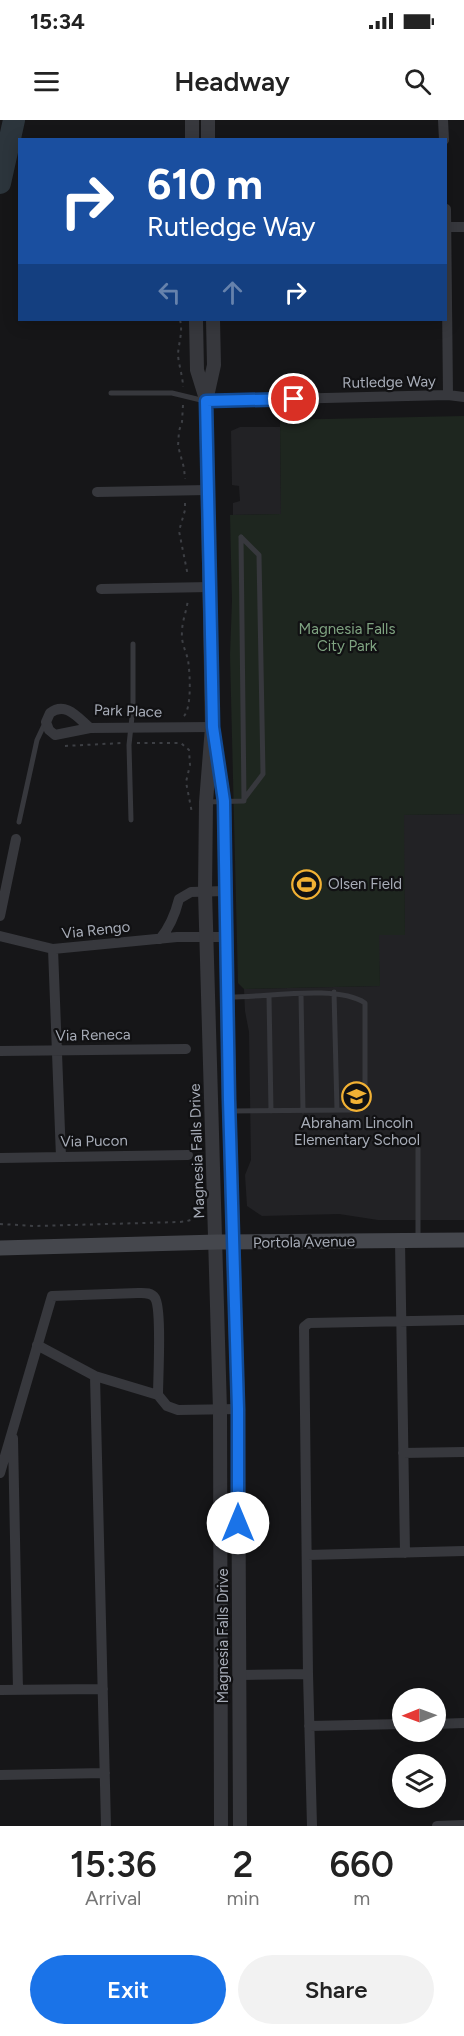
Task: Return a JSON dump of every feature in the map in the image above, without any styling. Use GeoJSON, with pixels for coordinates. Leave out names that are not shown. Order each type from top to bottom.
{"type":"FeatureCollection","features":[{"type":"Feature","properties":{"kind":"main road","name":"Portola Avenue"},"geometry":{"type":"LineString","coordinates":[[0,1248],[217,1242],[464,1240]]}},
{"type":"Feature","properties":{"kind":"street"},"geometry":{"type":"LineString","coordinates":[[192,120],[192,138]]}},
{"type":"Feature","properties":{"kind":"street"},"geometry":{"type":"LineString","coordinates":[[208,120],[208,138]]}},
{"type":"Feature","properties":{"kind":"street"},"geometry":{"type":"LineString","coordinates":[[443,120],[444,138]]}},
{"type":"Feature","properties":{"kind":"street"},"geometry":{"type":"LineString","coordinates":[[447,227],[464,227]]}},
{"type":"Feature","properties":{"kind":"street"},"geometry":{"type":"LineString","coordinates":[[447,311],[448,395]]}},
{"type":"Feature","properties":{"kind":"street","name":"Magnesia Falls Drive"},"geometry":{"type":"LineString","coordinates":[[196,321],[197,370],[206,401]]}},
{"type":"Feature","properties":{"kind":"street","name":"Magnesia Falls Drive"},"geometry":{"type":"LineString","coordinates":[[213,321],[214,365],[206,401],[213,727],[206,802],[205,891],[217,1242],[220,1410],[221,1826]]}},
{"type":"Feature","properties":{"kind":"street","name":"Rutledge Way"},"geometry":{"type":"LineString","coordinates":[[206,401],[448,395],[464,397]]}},
{"type":"Feature","properties":{"kind":"street"},"geometry":{"type":"LineString","coordinates":[[97,492],[208,490]]}},
{"type":"Feature","properties":{"kind":"street"},"geometry":{"type":"LineString","coordinates":[[101,589],[210,587]]}},
{"type":"Feature","properties":{"kind":"street","name":"Park Place"},"geometry":{"type":"LineString","coordinates":[[48,717],[62,708],[68,709],[90,728],[213,727]]}},
{"type":"Feature","properties":{"kind":"street"},"geometry":{"type":"LineString","coordinates":[[48,717],[49,730],[55,735],[90,728]]}},
{"type":"Feature","properties":{"kind":"street","name":"Magnesia Falls Drive"},"geometry":{"type":"LineString","coordinates":[[213,727],[224,801],[226,996],[238,1409],[240,1826]]}},
{"type":"Feature","properties":{"kind":"street"},"geometry":{"type":"LineString","coordinates":[[0,916],[16,839]]}},
{"type":"Feature","properties":{"kind":"street"},"geometry":{"type":"LineString","coordinates":[[160,939],[176,914],[179,899],[190,892],[225,891]]}},
{"type":"Feature","properties":{"kind":"street","name":"Via Rengo"},"geometry":{"type":"LineString","coordinates":[[0,936],[53,949],[160,939],[226,937]]}},
{"type":"Feature","properties":{"kind":"street"},"geometry":{"type":"LineString","coordinates":[[53,949],[61,1157]]}},
{"type":"Feature","properties":{"kind":"street","name":"Via Reneca"},"geometry":{"type":"LineString","coordinates":[[0,1051],[186,1049]]}},
{"type":"Feature","properties":{"kind":"street","name":"Via Pucon"},"geometry":{"type":"LineString","coordinates":[[0,1158],[188,1155]]}},
{"type":"Feature","properties":{"kind":"street"},"geometry":{"type":"LineString","coordinates":[[400,1241],[405,1553]]}},
{"type":"Feature","properties":{"kind":"street"},"geometry":{"type":"LineString","coordinates":[[0,1473],[52,1296],[149,1293],[155,1297],[158,1304],[158,1395]]}},
{"type":"Feature","properties":{"kind":"street"},"geometry":{"type":"LineString","coordinates":[[312,1826],[304,1328],[309,1323],[464,1320]]}},
{"type":"Feature","properties":{"kind":"street"},"geometry":{"type":"LineString","coordinates":[[37,1346],[95,1376],[158,1395],[168,1406],[178,1410],[238,1409]]}},
{"type":"Feature","properties":{"kind":"street"},"geometry":{"type":"LineString","coordinates":[[95,1376],[106,1826]]}},
{"type":"Feature","properties":{"kind":"street"},"geometry":{"type":"LineString","coordinates":[[13,1424],[18,1690]]}},
{"type":"Feature","properties":{"kind":"street"},"geometry":{"type":"LineString","coordinates":[[403,1453],[464,1452]]}},
{"type":"Feature","properties":{"kind":"street"},"geometry":{"type":"LineString","coordinates":[[307,1555],[464,1551]]}},
{"type":"Feature","properties":{"kind":"street"},"geometry":{"type":"LineString","coordinates":[[240,1675],[308,1674]]}},
{"type":"Feature","properties":{"kind":"street"},"geometry":{"type":"LineString","coordinates":[[0,1690],[103,1689]]}},
{"type":"Feature","properties":{"kind":"street"},"geometry":{"type":"LineString","coordinates":[[446,1724],[464,1723]]}},
{"type":"Feature","properties":{"kind":"street"},"geometry":{"type":"LineString","coordinates":[[309,1726],[392,1724]]}},
{"type":"Feature","properties":{"kind":"street"},"geometry":{"type":"LineString","coordinates":[[0,1775],[105,1773]]}},
{"type":"Feature","properties":{"kind":"street"},"geometry":{"type":"LineString","coordinates":[[437,1826],[464,1825]]}},
{"type":"Feature","properties":{"kind":"lane"},"geometry":{"type":"LineString","coordinates":[[111,393],[172,393],[206,401]]}},
{"type":"Feature","properties":{"kind":"lane"},"geometry":{"type":"LineString","coordinates":[[241,537],[259,555],[263,774],[243,801],[241,537]]}},
{"type":"Feature","properties":{"kind":"lane"},"geometry":{"type":"LineString","coordinates":[[131,820],[130,743],[133,644]]}},
{"type":"Feature","properties":{"kind":"lane"},"geometry":{"type":"LineString","coordinates":[[19,822],[37,740],[48,717]]}},
{"type":"Feature","properties":{"kind":"lane"},"geometry":{"type":"LineString","coordinates":[[206,802],[243,801]]}},
{"type":"Feature","properties":{"kind":"lane"},"geometry":{"type":"LineString","coordinates":[[226,996],[334,992],[356,997],[364,1003],[365,1087],[361,1107],[351,1110],[229,1111]]}},
{"type":"Feature","properties":{"kind":"lane"},"geometry":{"type":"LineString","coordinates":[[334,992],[337,1110]]}},
{"type":"Feature","properties":{"kind":"lane"},"geometry":{"type":"LineString","coordinates":[[301,994],[303,1111]]}},
{"type":"Feature","properties":{"kind":"lane"},"geometry":{"type":"LineString","coordinates":[[268,996],[271,1111]]}},
{"type":"Feature","properties":{"kind":"lane"},"geometry":{"type":"LineString","coordinates":[[418,1149],[418,1241]]}},
{"type":"Feature","properties":{"kind":"path"},"geometry":{"type":"LineString","coordinates":[[180,321],[182,338],[178,356],[183,395],[182,422],[178,439],[184,468],[185,510],[179,531],[188,574],[188,602],[181,634],[188,660],[189,705],[182,718]]}},
{"type":"Feature","properties":{"kind":"path"},"geometry":{"type":"LineString","coordinates":[[60,746],[181,743],[189,750],[190,765],[186,782],[192,818]]}},
{"type":"Feature","properties":{"kind":"path"},"geometry":{"type":"LineString","coordinates":[[0,1224],[35,1226],[192,1221],[199,1212],[201,1200]]}},
{"type":"Feature","properties":{"kind":"shaded area"},"geometry":{"type":"Polygon","coordinates":[[[240,427],[280,427],[281,514],[233,515],[233,503],[240,501],[239,486],[232,485],[231,431],[240,427]]]}},
{"type":"Feature","properties":{"kind":"shaded area","name":"Abraham Lincoln Elementary School"},"geometry":{"type":"Polygon","coordinates":[[[464,814],[464,1220],[378,1220],[339,1214],[262,1216],[247,1206],[245,1175],[251,1160],[249,1032],[244,989],[380,986],[378,935],[405,934],[403,815],[464,814]]]}},
{"type":"Feature","properties":{"kind":"green space","name":"Magnesia Falls City Park"},"geometry":{"type":"Polygon","coordinates":[[[464,416],[464,814],[404,815],[405,935],[379,935],[380,986],[244,989],[238,983],[230,655],[232,601],[230,515],[281,514],[280,420],[464,416]]]}},
{"type":"Feature","properties":{"kind":"waterway"},"geometry":{"type":"LineString","coordinates":[[0,183],[14,120]]}},
{"type":"Feature","properties":{"kind":"place","name":"Olsen Field"},"geometry":{"type":"Point","coordinates":[307,884]}},
{"type":"Feature","properties":{"kind":"place","name":"Abraham Lincoln Elementary School"},"geometry":{"type":"Point","coordinates":[357,1096]}},
{"type":"Feature","properties":{"kind":"route"},"geometry":{"type":"LineString","coordinates":[[238,1523],[238,1409],[229,1100],[224,801],[213,727],[206,401],[294,399]]}}]}
